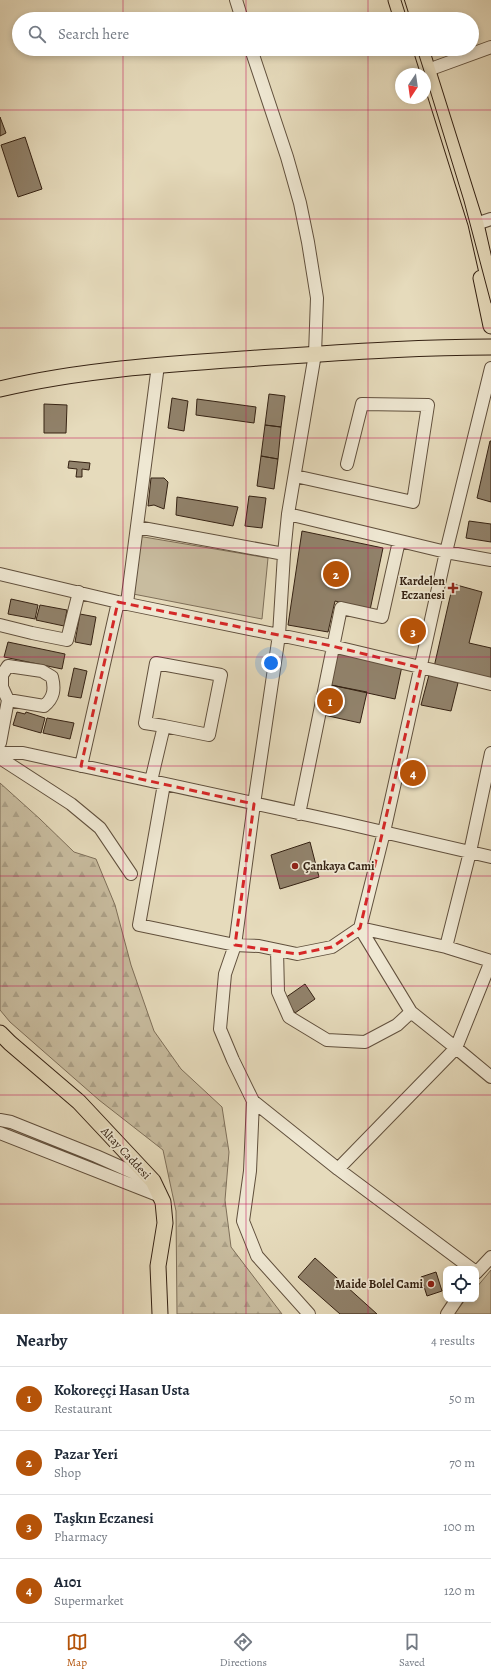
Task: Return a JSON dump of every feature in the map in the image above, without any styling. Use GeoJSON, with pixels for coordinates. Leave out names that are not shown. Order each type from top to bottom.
{"type":"FeatureCollection","features":[{"type":"Feature","properties":{"kind":"main road"},"geometry":{"type":"LineString","coordinates":[[396,0],[400,12]]}},
{"type":"Feature","properties":{"kind":"main road"},"geometry":{"type":"LineString","coordinates":[[407,0],[410,12]]}},
{"type":"Feature","properties":{"kind":"main road"},"geometry":{"type":"LineString","coordinates":[[416,56],[422,68]]}},
{"type":"Feature","properties":{"kind":"main road"},"geometry":{"type":"LineString","coordinates":[[422,56],[423,68]]}},
{"type":"Feature","properties":{"kind":"main road"},"geometry":{"type":"LineString","coordinates":[[431,92],[476,224],[491,290]]}},
{"type":"Feature","properties":{"kind":"main road"},"geometry":{"type":"LineString","coordinates":[[428,104],[465,215],[491,326]]}},
{"type":"Feature","properties":{"kind":"main road"},"geometry":{"type":"LineString","coordinates":[[0,389],[42,379],[136,366],[315,354],[491,346]]}},
{"type":"Feature","properties":{"kind":"main road","name":"Altay Caddesi"},"geometry":{"type":"LineString","coordinates":[[0,1033],[79,1102],[153,1181],[163,1202],[165,1223],[158,1266],[160,1314]]}},
{"type":"Feature","properties":{"kind":"street"},"geometry":{"type":"LineString","coordinates":[[236,0],[240,12]]}},
{"type":"Feature","properties":{"kind":"street"},"geometry":{"type":"LineString","coordinates":[[479,51],[491,46]]}},
{"type":"Feature","properties":{"kind":"street"},"geometry":{"type":"LineString","coordinates":[[253,56],[287,157],[300,203],[307,234],[317,298],[315,354],[288,514],[278,635],[235,945],[225,974],[220,1029],[253,1101],[338,1169],[468,1266]]}},
{"type":"Feature","properties":{"kind":"street"},"geometry":{"type":"LineString","coordinates":[[431,69],[465,56]]}},
{"type":"Feature","properties":{"kind":"street"},"geometry":{"type":"LineString","coordinates":[[476,224],[491,219]]}},
{"type":"Feature","properties":{"kind":"street"},"geometry":{"type":"LineString","coordinates":[[81,766],[122,602],[137,527],[158,365]]}},
{"type":"Feature","properties":{"kind":"street"},"geometry":{"type":"LineString","coordinates":[[164,784],[139,925],[235,945],[260,946],[297,954],[332,948],[360,928],[384,832],[446,552],[491,368]]}},
{"type":"Feature","properties":{"kind":"street"},"geometry":{"type":"LineString","coordinates":[[294,476],[413,502],[428,405],[362,404],[347,464]]}},
{"type":"Feature","properties":{"kind":"street"},"geometry":{"type":"LineString","coordinates":[[288,514],[446,552],[491,560]]}},
{"type":"Feature","properties":{"kind":"street"},"geometry":{"type":"LineString","coordinates":[[137,527],[284,554]]}},
{"type":"Feature","properties":{"kind":"street"},"geometry":{"type":"LineString","coordinates":[[299,814],[332,646],[341,608],[382,617],[399,541]]}},
{"type":"Feature","properties":{"kind":"street"},"geometry":{"type":"LineString","coordinates":[[0,574],[122,602],[332,646],[491,684]]}},
{"type":"Feature","properties":{"kind":"street"},"geometry":{"type":"LineString","coordinates":[[0,625],[67,640],[79,592]]}},
{"type":"Feature","properties":{"kind":"street"},"geometry":{"type":"LineString","coordinates":[[156,663],[221,675],[209,735],[164,726],[145,723],[156,663]]}},
{"type":"Feature","properties":{"kind":"street"},"geometry":{"type":"LineString","coordinates":[[0,743],[8,700],[2,687],[2,675],[8,666],[42,671],[52,678],[55,689],[50,701],[44,706],[8,700]]}},
{"type":"Feature","properties":{"kind":"street"},"geometry":{"type":"LineString","coordinates":[[151,781],[164,726]]}},
{"type":"Feature","properties":{"kind":"street"},"geometry":{"type":"LineString","coordinates":[[0,752],[23,753],[491,857]]}},
{"type":"Feature","properties":{"kind":"street"},"geometry":{"type":"LineString","coordinates":[[446,948],[470,852],[491,753]]}},
{"type":"Feature","properties":{"kind":"street"},"geometry":{"type":"LineString","coordinates":[[0,758],[71,804],[100,828],[131,874]]}},
{"type":"Feature","properties":{"kind":"street"},"geometry":{"type":"LineString","coordinates":[[338,1169],[456,1048],[491,961],[446,948],[360,928]]}},
{"type":"Feature","properties":{"kind":"street"},"geometry":{"type":"LineString","coordinates":[[360,928],[411,1012],[490,1074]]}},
{"type":"Feature","properties":{"kind":"street"},"geometry":{"type":"LineString","coordinates":[[277,950],[278,992],[289,1017],[327,1040],[365,1042],[397,1025],[411,1012]]}},
{"type":"Feature","properties":{"kind":"street"},"geometry":{"type":"LineString","coordinates":[[253,1101],[250,1171],[243,1221],[257,1256],[309,1314]]}},
{"type":"Feature","properties":{"kind":"street"},"geometry":{"type":"LineString","coordinates":[[0,1120],[11,1122],[96,1156],[153,1181]]}},
{"type":"Feature","properties":{"kind":"street"},"geometry":{"type":"LineString","coordinates":[[0,1133],[160,1196]]}},
{"type":"Feature","properties":{"kind":"street"},"geometry":{"type":"LineString","coordinates":[[479,1268],[491,1258]]}},
{"type":"Feature","properties":{"kind":"street"},"geometry":{"type":"LineString","coordinates":[[447,1314],[455,1302]]}},
{"type":"Feature","properties":{"kind":"highlighted area"},"geometry":{"type":"Polygon","coordinates":[[[118,602],[332,646],[421,668],[360,928],[332,947],[297,954],[235,945],[254,804],[81,766],[118,602]]]}},
{"type":"Feature","properties":{"kind":"green space"},"geometry":{"type":"Polygon","coordinates":[[[138,536],[268,558],[262,619],[128,593],[138,536]]]}},
{"type":"Feature","properties":{"kind":"green space"},"geometry":{"type":"Polygon","coordinates":[[[0,783],[74,852],[96,859],[115,905],[131,965],[154,1031],[181,1069],[222,1107],[229,1152],[225,1200],[231,1247],[282,1314],[177,1314],[176,1211],[163,1150],[99,1100],[10,1022],[0,1010],[0,783]]]}},
{"type":"Feature","properties":{"kind":"green space"},"geometry":{"type":"Polygon","coordinates":[[[491,1270],[491,1314],[454,1314],[464,1302],[479,1302],[479,1284],[491,1270]]]}},
{"type":"Feature","properties":{"kind":"building"},"geometry":{"type":"Polygon","coordinates":[[[0,117],[6,133],[0,136],[0,117]]]}},
{"type":"Feature","properties":{"kind":"building"},"geometry":{"type":"Polygon","coordinates":[[[25,137],[42,189],[18,197],[1,145],[25,137]]]}},
{"type":"Feature","properties":{"kind":"building"},"geometry":{"type":"Polygon","coordinates":[[[269,394],[285,396],[281,427],[265,425],[269,394]]]}},
{"type":"Feature","properties":{"kind":"building"},"geometry":{"type":"Polygon","coordinates":[[[172,398],[188,401],[184,431],[168,428],[172,398]]]}},
{"type":"Feature","properties":{"kind":"building"},"geometry":{"type":"Polygon","coordinates":[[[197,399],[256,407],[254,423],[196,415],[197,399]]]}},
{"type":"Feature","properties":{"kind":"building"},"geometry":{"type":"Polygon","coordinates":[[[44,404],[67,405],[66,433],[44,433],[44,404]]]}},
{"type":"Feature","properties":{"kind":"building"},"geometry":{"type":"Polygon","coordinates":[[[265,425],[281,427],[278,459],[261,456],[265,425]]]}},
{"type":"Feature","properties":{"kind":"building"},"geometry":{"type":"Polygon","coordinates":[[[491,441],[491,502],[477,498],[491,441]]]}},
{"type":"Feature","properties":{"kind":"building"},"geometry":{"type":"Polygon","coordinates":[[[261,456],[278,459],[274,489],[257,486],[261,456]]]}},
{"type":"Feature","properties":{"kind":"building"},"geometry":{"type":"Polygon","coordinates":[[[69,461],[90,463],[89,470],[82,469],[82,477],[76,477],[77,469],[68,468],[69,461]]]}},
{"type":"Feature","properties":{"kind":"building"},"geometry":{"type":"Polygon","coordinates":[[[151,478],[164,478],[168,482],[164,509],[154,505],[148,506],[151,478]]]}},
{"type":"Feature","properties":{"kind":"building"},"geometry":{"type":"Polygon","coordinates":[[[249,496],[266,498],[262,528],[245,526],[249,496]]]}},
{"type":"Feature","properties":{"kind":"building"},"geometry":{"type":"Polygon","coordinates":[[[177,497],[238,507],[233,526],[176,515],[177,497]]]}},
{"type":"Feature","properties":{"kind":"building"},"geometry":{"type":"Polygon","coordinates":[[[469,521],[491,524],[491,542],[466,538],[469,521]]]}},
{"type":"Feature","properties":{"kind":"building"},"geometry":{"type":"Polygon","coordinates":[[[302,531],[383,548],[370,610],[335,601],[328,632],[288,625],[302,531]]]}},
{"type":"Feature","properties":{"kind":"building"},"geometry":{"type":"Polygon","coordinates":[[[453,584],[482,592],[469,643],[491,648],[491,679],[434,667],[453,584]]]}},
{"type":"Feature","properties":{"kind":"building"},"geometry":{"type":"Polygon","coordinates":[[[11,599],[38,605],[35,619],[8,614],[11,599]]]}},
{"type":"Feature","properties":{"kind":"building"},"geometry":{"type":"Polygon","coordinates":[[[40,605],[67,610],[64,626],[36,620],[40,605]]]}},
{"type":"Feature","properties":{"kind":"building"},"geometry":{"type":"Polygon","coordinates":[[[80,614],[96,617],[91,645],[75,642],[80,614]]]}},
{"type":"Feature","properties":{"kind":"building"},"geometry":{"type":"Polygon","coordinates":[[[8,642],[65,654],[62,669],[4,657],[8,642]]]}},
{"type":"Feature","properties":{"kind":"building"},"geometry":{"type":"Polygon","coordinates":[[[338,651],[402,666],[395,699],[331,685],[338,651]]]}},
{"type":"Feature","properties":{"kind":"building"},"geometry":{"type":"Polygon","coordinates":[[[74,668],[87,671],[81,698],[68,696],[74,668]]]}},
{"type":"Feature","properties":{"kind":"building"},"geometry":{"type":"Polygon","coordinates":[[[429,675],[458,683],[451,711],[421,705],[429,675]]]}},
{"type":"Feature","properties":{"kind":"building"},"geometry":{"type":"Polygon","coordinates":[[[331,685],[367,692],[360,723],[324,715],[331,685]]]}},
{"type":"Feature","properties":{"kind":"building"},"geometry":{"type":"Polygon","coordinates":[[[17,712],[25,714],[26,712],[45,718],[41,733],[13,725],[17,712]]]}},
{"type":"Feature","properties":{"kind":"building"},"geometry":{"type":"Polygon","coordinates":[[[47,718],[74,723],[70,739],[43,733],[47,718]]]}},
{"type":"Feature","properties":{"kind":"building","name":"Çankaya Cami"},"geometry":{"type":"Polygon","coordinates":[[[310,842],[319,877],[280,889],[271,855],[310,842]]]}},
{"type":"Feature","properties":{"kind":"building"},"geometry":{"type":"Polygon","coordinates":[[[305,984],[315,999],[295,1013],[285,998],[305,984]]]}},
{"type":"Feature","properties":{"kind":"building"},"geometry":{"type":"Polygon","coordinates":[[[315,1258],[377,1314],[340,1314],[298,1277],[315,1258]]]}},
{"type":"Feature","properties":{"kind":"building","name":"Maide Bolel Cami"},"geometry":{"type":"Polygon","coordinates":[[[436,1272],[442,1291],[427,1296],[421,1277],[436,1272]]]}},
{"type":"Feature","properties":{"kind":"tram line"},"geometry":{"type":"LineString","coordinates":[[401,0],[405,12]]}},
{"type":"Feature","properties":{"kind":"tram line"},"geometry":{"type":"LineString","coordinates":[[419,56],[423,68]]}},
{"type":"Feature","properties":{"kind":"tram line"},"geometry":{"type":"LineString","coordinates":[[431,94],[464,201],[491,303]]}},
{"type":"Feature","properties":{"kind":"place","name":"Pazar Yeri"},"geometry":{"type":"Point","coordinates":[336,574]}},
{"type":"Feature","properties":{"kind":"place","name":"Kardelen Eczanesi"},"geometry":{"type":"Point","coordinates":[453,588]}},
{"type":"Feature","properties":{"kind":"place","name":"Taşkın Eczanesi"},"geometry":{"type":"Point","coordinates":[413,631]}},
{"type":"Feature","properties":{"kind":"place","name":"Kokoreççi Hasan Usta"},"geometry":{"type":"Point","coordinates":[330,701]}},
{"type":"Feature","properties":{"kind":"place","name":"A101"},"geometry":{"type":"Point","coordinates":[413,773]}},
{"type":"Feature","properties":{"kind":"place","name":"Çankaya Cami"},"geometry":{"type":"Point","coordinates":[295,866]}},
{"type":"Feature","properties":{"kind":"place","name":"Maide Bolel Cami"},"geometry":{"type":"Point","coordinates":[431,1284]}}]}
